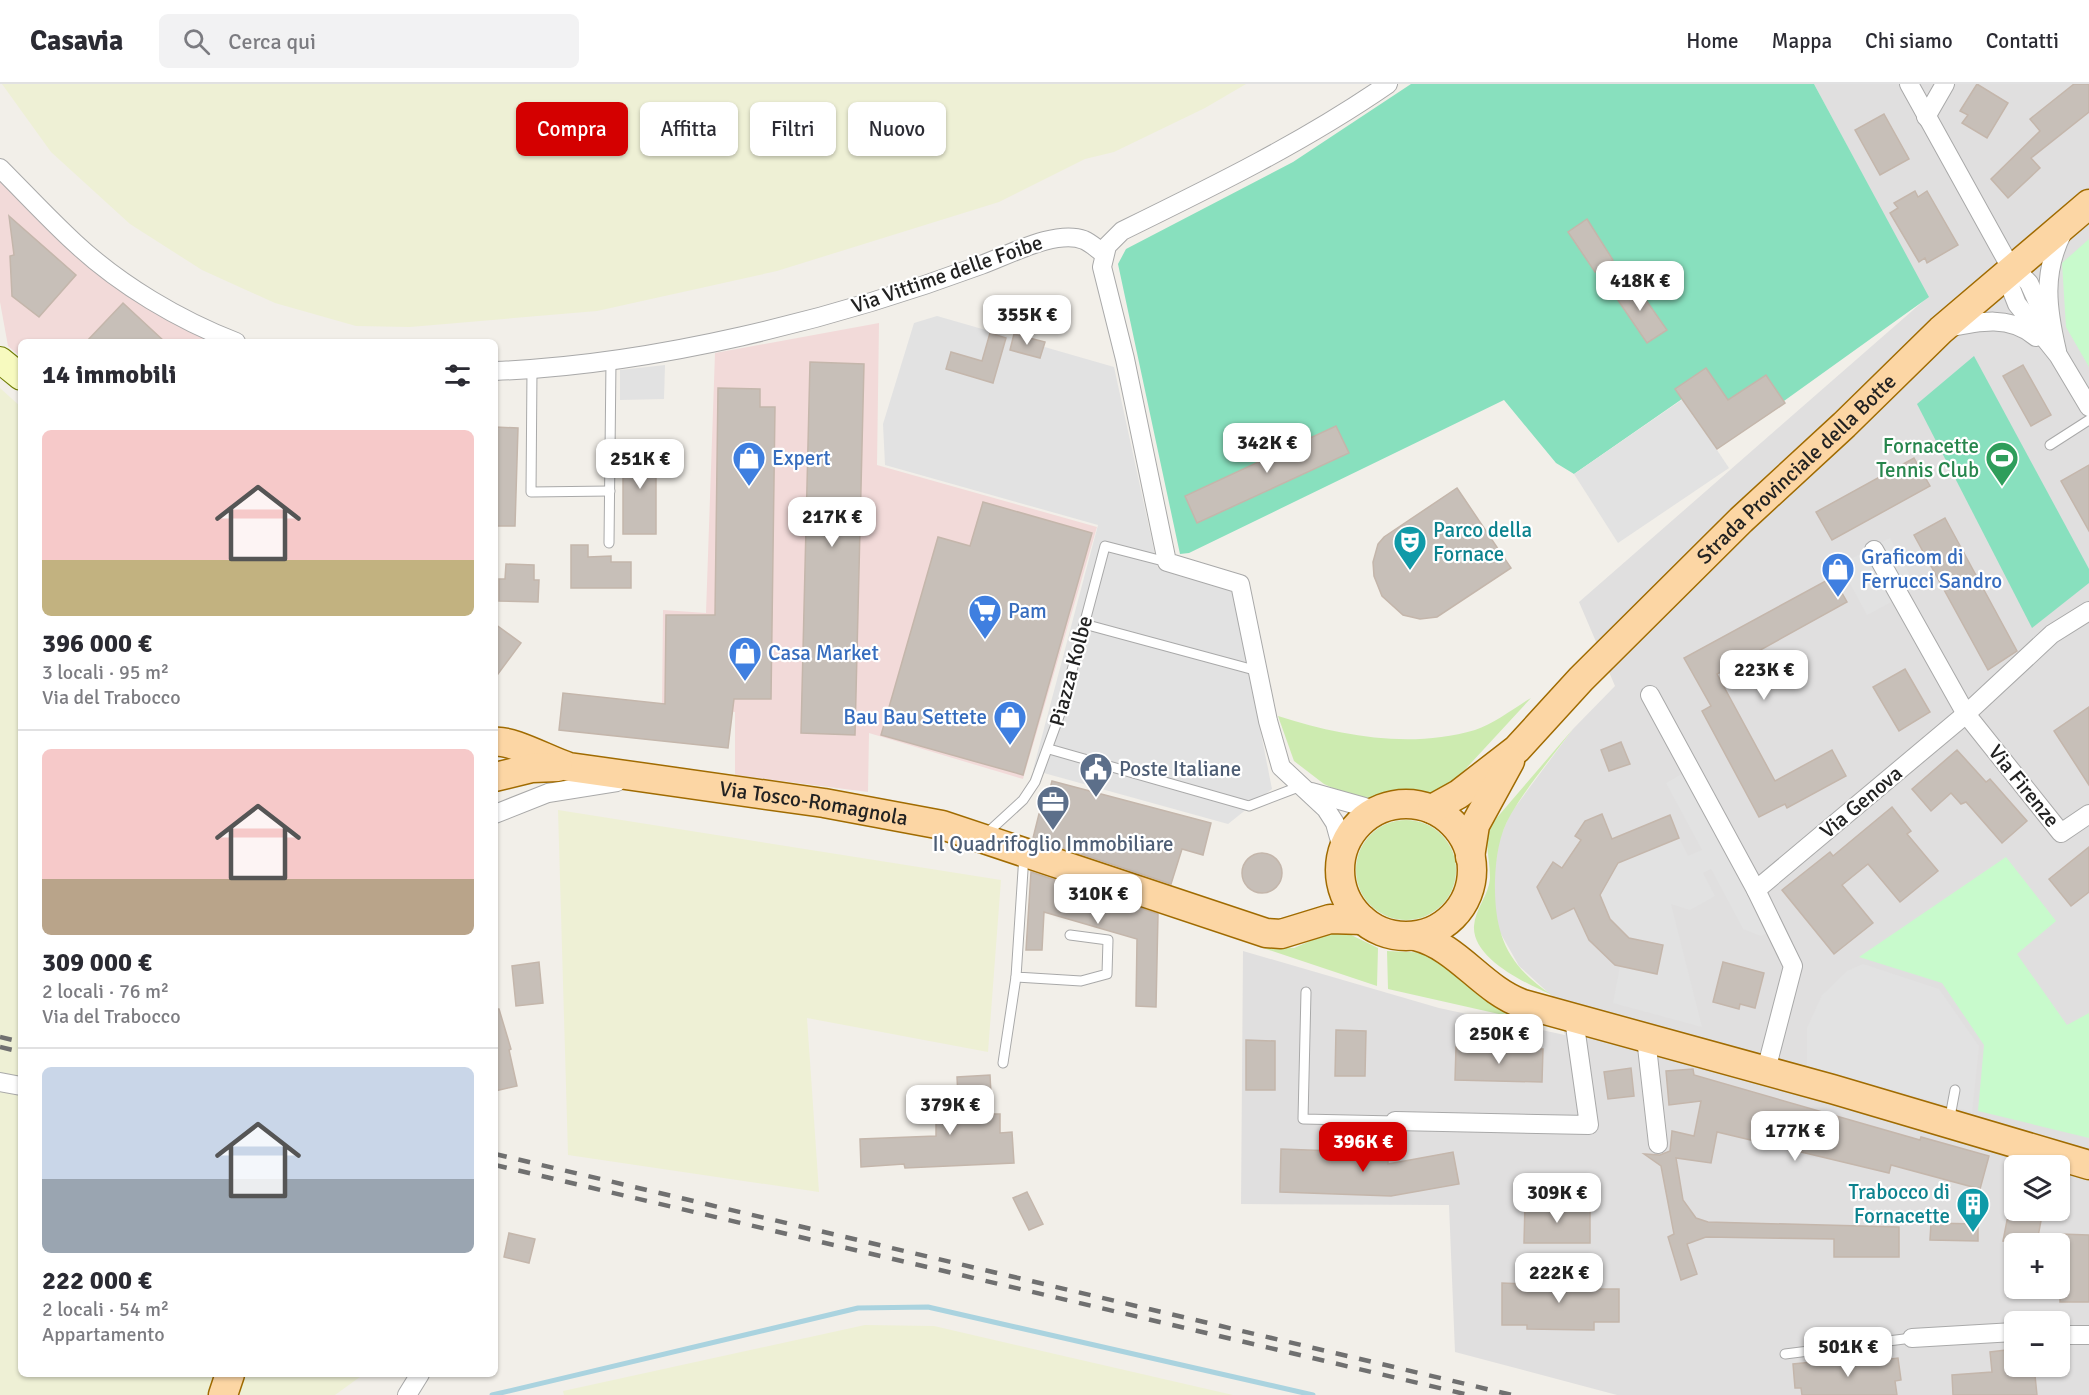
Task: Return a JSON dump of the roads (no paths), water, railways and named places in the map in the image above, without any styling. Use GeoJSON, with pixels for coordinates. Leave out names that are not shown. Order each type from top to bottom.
{"type":"FeatureCollection","features":[{"type":"Feature","properties":{"kind":"main road","name":"Strada Provinciale della Botte"},"geometry":{"type":"LineString","coordinates":[[1517,749],[1649,610],[1941,330],[2079,212]]}},
{"type":"Feature","properties":{"kind":"main road","name":"Via Tosco-Romagnola"},"geometry":{"type":"LineString","coordinates":[[498,745],[569,767],[856,808],[942,825],[1266,933],[1281,934],[1330,920],[1362,920]]}},
{"type":"Feature","properties":{"kind":"main road"},"geometry":{"type":"LineString","coordinates":[[1432,809],[1459,794],[1517,749]]}},
{"type":"Feature","properties":{"kind":"main road"},"geometry":{"type":"LineString","coordinates":[[1342,866],[1352,907],[1362,920],[1384,932],[1415,936],[1425,935],[1440,928],[1456,914],[1462,904],[1471,879],[1470,857],[1475,825],[1517,749]]}},
{"type":"Feature","properties":{"kind":"main road"},"geometry":{"type":"LineString","coordinates":[[498,776],[532,768],[569,767]]}},
{"type":"Feature","properties":{"kind":"main road"},"geometry":{"type":"LineString","coordinates":[[1241,925],[1279,922],[1302,915],[1321,904],[1342,866],[1354,828],[1375,810],[1406,804],[1432,809],[1444,816],[1461,834],[1470,857]]}},
{"type":"Feature","properties":{"kind":"main road"},"geometry":{"type":"LineString","coordinates":[[1462,904],[1464,938],[1471,953],[1507,987],[1535,1006]]}},
{"type":"Feature","properties":{"kind":"main road"},"geometry":{"type":"LineString","coordinates":[[1415,936],[1446,948],[1511,999],[1574,1019],[1766,1071],[2089,1165]]}},
{"type":"Feature","properties":{"kind":"main road"},"geometry":{"type":"LineString","coordinates":[[223,1395],[229,1377]]}},
{"type":"Feature","properties":{"kind":"street"},"geometry":{"type":"LineString","coordinates":[[1167,562],[1125,359],[1104,276],[1103,253],[1110,241],[1122,231],[1263,161],[1326,126],[1388,84]]}},
{"type":"Feature","properties":{"kind":"street"},"geometry":{"type":"LineString","coordinates":[[1909,84],[2010,272],[2033,289],[2058,355],[2089,407]]}},
{"type":"Feature","properties":{"kind":"street"},"geometry":{"type":"LineString","coordinates":[[1926,117],[1945,84]]}},
{"type":"Feature","properties":{"kind":"street"},"geometry":{"type":"LineString","coordinates":[[0,168],[76,244],[104,267],[191,323],[229,339]]}},
{"type":"Feature","properties":{"kind":"street"},"geometry":{"type":"LineString","coordinates":[[2058,355],[2048,308],[2047,283],[2051,260],[2079,212]]}},
{"type":"Feature","properties":{"kind":"street","name":"Via Vittime delle Foibe"},"geometry":{"type":"LineString","coordinates":[[498,371],[532,370],[611,360],[815,318],[930,284],[1062,237],[1085,241],[1103,253]]}},
{"type":"Feature","properties":{"kind":"street"},"geometry":{"type":"LineString","coordinates":[[1941,330],[1971,323],[2007,321],[2022,327],[2058,355]]}},
{"type":"Feature","properties":{"kind":"street"},"geometry":{"type":"LineString","coordinates":[[1874,550],[1966,714]]}},
{"type":"Feature","properties":{"kind":"street","name":"Piazza Kolbe"},"geometry":{"type":"LineString","coordinates":[[1167,562],[1240,584],[1281,767],[1305,788],[1335,823],[1342,866]]}},
{"type":"Feature","properties":{"kind":"street","name":"Via Genova"},"geometry":{"type":"LineString","coordinates":[[1756,890],[1966,714],[2052,634],[2089,611]]}},
{"type":"Feature","properties":{"kind":"street"},"geometry":{"type":"LineString","coordinates":[[1650,695],[1756,890],[1793,966],[1766,1071]]}},
{"type":"Feature","properties":{"kind":"street","name":"Via Firenze"},"geometry":{"type":"LineString","coordinates":[[1966,714],[2061,832],[2089,813]]}},
{"type":"Feature","properties":{"kind":"street"},"geometry":{"type":"LineString","coordinates":[[498,813],[548,793],[641,779]]}},
{"type":"Feature","properties":{"kind":"street"},"geometry":{"type":"LineString","coordinates":[[1305,788],[1375,810]]}},
{"type":"Feature","properties":{"kind":"street"},"geometry":{"type":"LineString","coordinates":[[1395,1121],[1589,1125],[1574,1019]]}},
{"type":"Feature","properties":{"kind":"street"},"geometry":{"type":"LineString","coordinates":[[1646,1038],[1658,1144]]}},
{"type":"Feature","properties":{"kind":"street"},"geometry":{"type":"LineString","coordinates":[[0,1082],[18,1085]]}},
{"type":"Feature","properties":{"kind":"street"},"geometry":{"type":"LineString","coordinates":[[1912,1338],[2004,1332]]}},
{"type":"Feature","properties":{"kind":"street"},"geometry":{"type":"LineString","coordinates":[[2070,1335],[2089,1335]]}},
{"type":"Feature","properties":{"kind":"street"},"geometry":{"type":"LineString","coordinates":[[407,1395],[418,1377]]}},
{"type":"Feature","properties":{"kind":"lane"},"geometry":{"type":"LineString","coordinates":[[609,543],[611,360]]}},
{"type":"Feature","properties":{"kind":"lane"},"geometry":{"type":"LineString","coordinates":[[532,370],[531,492],[610,491]]}},
{"type":"Feature","properties":{"kind":"lane"},"geometry":{"type":"LineString","coordinates":[[2050,445],[2089,420]]}},
{"type":"Feature","properties":{"kind":"lane","name":"Piazza Kolbe"},"geometry":{"type":"LineString","coordinates":[[982,838],[1029,792],[1049,749],[1105,546],[1167,562]]}},
{"type":"Feature","properties":{"kind":"lane"},"geometry":{"type":"LineString","coordinates":[[1084,624],[1258,671]]}},
{"type":"Feature","properties":{"kind":"lane"},"geometry":{"type":"LineString","coordinates":[[1049,749],[1249,806],[1305,788]]}},
{"type":"Feature","properties":{"kind":"lane"},"geometry":{"type":"LineString","coordinates":[[1003,1064],[1016,977],[1024,852]]}},
{"type":"Feature","properties":{"kind":"lane"},"geometry":{"type":"LineString","coordinates":[[1016,977],[1081,981],[1107,974],[1108,940],[1070,935]]}},
{"type":"Feature","properties":{"kind":"lane"},"geometry":{"type":"LineString","coordinates":[[1306,992],[1303,1119],[1395,1121]]}},
{"type":"Feature","properties":{"kind":"lane"},"geometry":{"type":"LineString","coordinates":[[1949,1124],[1955,1090]]}},
{"type":"Feature","properties":{"kind":"lane"},"geometry":{"type":"LineString","coordinates":[[1785,1354],[1912,1338]]}},
{"type":"Feature","properties":{"kind":"waterway"},"geometry":{"type":"LineString","coordinates":[[492,1395],[858,1308],[928,1307],[1313,1395]]}},
{"type":"Feature","properties":{"kind":"railway"},"geometry":{"type":"LineString","coordinates":[[0,1037],[18,1041]]}},
{"type":"Feature","properties":{"kind":"railway"},"geometry":{"type":"LineString","coordinates":[[0,1047],[18,1051]]}},
{"type":"Feature","properties":{"kind":"railway"},"geometry":{"type":"LineString","coordinates":[[498,1155],[1512,1395]]}},
{"type":"Feature","properties":{"kind":"railway"},"geometry":{"type":"LineString","coordinates":[[498,1166],[1469,1395]]}},
{"type":"Feature","properties":{"kind":"place","name":"Expert"},"geometry":{"type":"Point","coordinates":[749,487]}},
{"type":"Feature","properties":{"kind":"place","name":"Fornacette Tennis Club"},"geometry":{"type":"Point","coordinates":[2002,487]}},
{"type":"Feature","properties":{"kind":"place","name":"Parco della Fornace"},"geometry":{"type":"Point","coordinates":[1410,571]}},
{"type":"Feature","properties":{"kind":"place","name":"Graficom di Ferrucci Sandro"},"geometry":{"type":"Point","coordinates":[1838,598]}},
{"type":"Feature","properties":{"kind":"place","name":"Pam"},"geometry":{"type":"Point","coordinates":[985,640]}},
{"type":"Feature","properties":{"kind":"place","name":"Casa Market"},"geometry":{"type":"Point","coordinates":[745,682]}},
{"type":"Feature","properties":{"kind":"place","name":"Bau Bau Settete"},"geometry":{"type":"Point","coordinates":[1010,746]}},
{"type":"Feature","properties":{"kind":"place","name":"Poste Italiane"},"geometry":{"type":"Point","coordinates":[1096,798]}},
{"type":"Feature","properties":{"kind":"place","name":"Il Quadrifoglio Immobiliare"},"geometry":{"type":"Point","coordinates":[1053,831]}},
{"type":"Feature","properties":{"kind":"place","name":"Trabocco di Fornacette"},"geometry":{"type":"Point","coordinates":[1973,1233]}}]}
